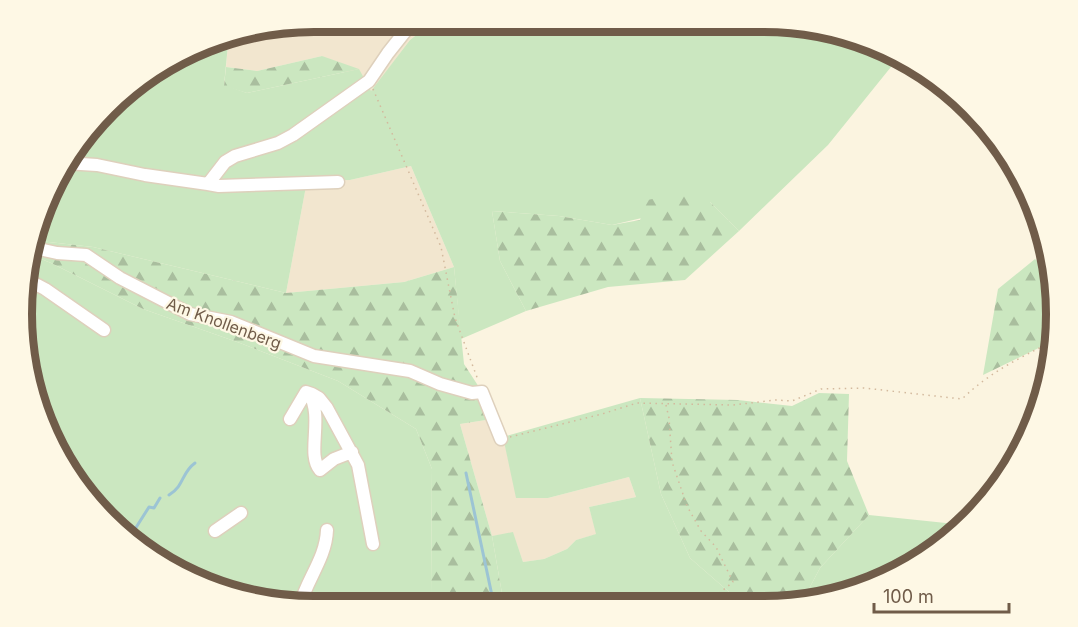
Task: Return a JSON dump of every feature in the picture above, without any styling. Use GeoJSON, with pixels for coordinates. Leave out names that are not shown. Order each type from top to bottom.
{"type":"FeatureCollection","features":[{"type":"Feature","properties":{"kind":"lane"},"geometry":{"type":"LineString","coordinates":[[208,184],[225,162],[235,156],[278,143],[293,135],[369,81],[404,32]]}},
{"type":"Feature","properties":{"kind":"lane"},"geometry":{"type":"LineString","coordinates":[[75,164],[97,165],[219,186],[338,182]]}},
{"type":"Feature","properties":{"kind":"lane","name":"Am Knollenberg"},"geometry":{"type":"LineString","coordinates":[[39,249],[86,255],[120,278],[190,314],[231,322],[315,356],[410,371],[440,384],[472,393],[483,392]]}},
{"type":"Feature","properties":{"kind":"lane"},"geometry":{"type":"LineString","coordinates":[[33,283],[104,330]]}},
{"type":"Feature","properties":{"kind":"lane"},"geometry":{"type":"LineString","coordinates":[[290,419],[302,396],[309,392]]}},
{"type":"Feature","properties":{"kind":"lane"},"geometry":{"type":"LineString","coordinates":[[309,392],[319,398],[327,408],[358,465],[373,544]]}},
{"type":"Feature","properties":{"kind":"lane"},"geometry":{"type":"LineString","coordinates":[[309,392],[316,414],[313,456],[315,465],[320,470],[334,459],[352,452]]}},
{"type":"Feature","properties":{"kind":"lane"},"geometry":{"type":"LineString","coordinates":[[483,392],[501,439]]}},
{"type":"Feature","properties":{"kind":"lane"},"geometry":{"type":"LineString","coordinates":[[215,531],[241,513]]}},
{"type":"Feature","properties":{"kind":"lane"},"geometry":{"type":"LineString","coordinates":[[303,595],[327,543],[327,530]]}},
{"type":"Feature","properties":{"kind":"path"},"geometry":{"type":"LineString","coordinates":[[369,81],[441,247],[455,318],[483,392]]}},
{"type":"Feature","properties":{"kind":"path"},"geometry":{"type":"LineString","coordinates":[[501,439],[637,403],[733,405],[776,400],[792,401],[821,389],[864,388],[963,399],[997,370],[1045,345]]}},
{"type":"Feature","properties":{"kind":"path"},"geometry":{"type":"LineString","coordinates":[[666,404],[672,462],[687,506],[701,531],[716,547],[733,582],[716,596]]}},
{"type":"Feature","properties":{"kind":"shaded area"},"geometry":{"type":"Polygon","coordinates":[[[295,32],[420,32],[410,40],[371,92],[322,56],[257,71],[226,67],[228,45],[258,37],[295,32]]]}},
{"type":"Feature","properties":{"kind":"shaded area"},"geometry":{"type":"Polygon","coordinates":[[[411,166],[454,267],[404,282],[286,293],[307,181],[350,180],[411,166]]]}},
{"type":"Feature","properties":{"kind":"shaded area"},"geometry":{"type":"Polygon","coordinates":[[[499,418],[517,498],[548,498],[629,477],[636,497],[589,507],[597,534],[576,540],[567,549],[544,559],[523,562],[513,533],[492,536],[460,424],[499,418]]]}},
{"type":"Feature","properties":{"kind":"green space"},"geometry":{"type":"Polygon","coordinates":[[[420,32],[783,32],[820,37],[855,46],[894,63],[828,145],[739,231],[710,202],[612,225],[559,216],[492,211],[500,261],[526,311],[461,339],[454,267],[411,166],[350,180],[307,181],[286,293],[93,247],[41,241],[46,223],[69,172],[90,142],[128,101],[172,69],[228,45],[224,85],[247,93],[359,69],[371,91],[410,40],[420,32]]]}},
{"type":"Feature","properties":{"kind":"green space"},"geometry":{"type":"Polygon","coordinates":[[[322,56],[359,69],[247,93],[224,86],[226,67],[257,71],[322,56]]]}},
{"type":"Feature","properties":{"kind":"green space"},"geometry":{"type":"Polygon","coordinates":[[[692,192],[710,202],[739,231],[685,280],[608,287],[526,311],[500,261],[492,211],[559,216],[612,225],[640,220],[647,200],[692,192]]]}},
{"type":"Feature","properties":{"kind":"green space"},"geometry":{"type":"Polygon","coordinates":[[[41,241],[93,247],[286,293],[404,282],[454,267],[464,364],[499,418],[460,424],[492,536],[502,596],[432,596],[432,469],[416,429],[338,381],[143,309],[37,257],[41,241]]]}},
{"type":"Feature","properties":{"kind":"green space"},"geometry":{"type":"Polygon","coordinates":[[[37,257],[143,309],[338,381],[416,429],[432,469],[432,596],[314,596],[258,590],[223,581],[172,558],[128,526],[101,499],[79,470],[46,404],[37,369],[32,332],[32,295],[37,257]]]}},
{"type":"Feature","properties":{"kind":"green space"},"geometry":{"type":"Polygon","coordinates":[[[1035,259],[1042,266],[1046,295],[1045,345],[983,375],[998,289],[1035,259]]]}},
{"type":"Feature","properties":{"kind":"green space"},"geometry":{"type":"Polygon","coordinates":[[[819,393],[849,394],[847,461],[869,515],[820,568],[807,592],[734,596],[690,558],[661,494],[640,398],[738,400],[792,406],[819,393]]]}},
{"type":"Feature","properties":{"kind":"green space"},"geometry":{"type":"Polygon","coordinates":[[[640,398],[661,494],[690,558],[734,596],[502,596],[492,536],[513,532],[523,562],[544,559],[567,549],[576,540],[596,534],[589,507],[636,497],[629,477],[548,498],[516,498],[503,437],[640,398]]]}},
{"type":"Feature","properties":{"kind":"green space"},"geometry":{"type":"Polygon","coordinates":[[[869,515],[952,524],[906,558],[872,574],[855,581],[807,592],[820,568],[869,515]]]}},
{"type":"Feature","properties":{"kind":"waterway"},"geometry":{"type":"LineString","coordinates":[[169,495],[178,487],[187,471],[195,463]]}},
{"type":"Feature","properties":{"kind":"waterway"},"geometry":{"type":"LineString","coordinates":[[466,473],[492,596]]}},
{"type":"Feature","properties":{"kind":"waterway"},"geometry":{"type":"LineString","coordinates":[[134,531],[149,507],[154,508],[160,498]]}}]}
